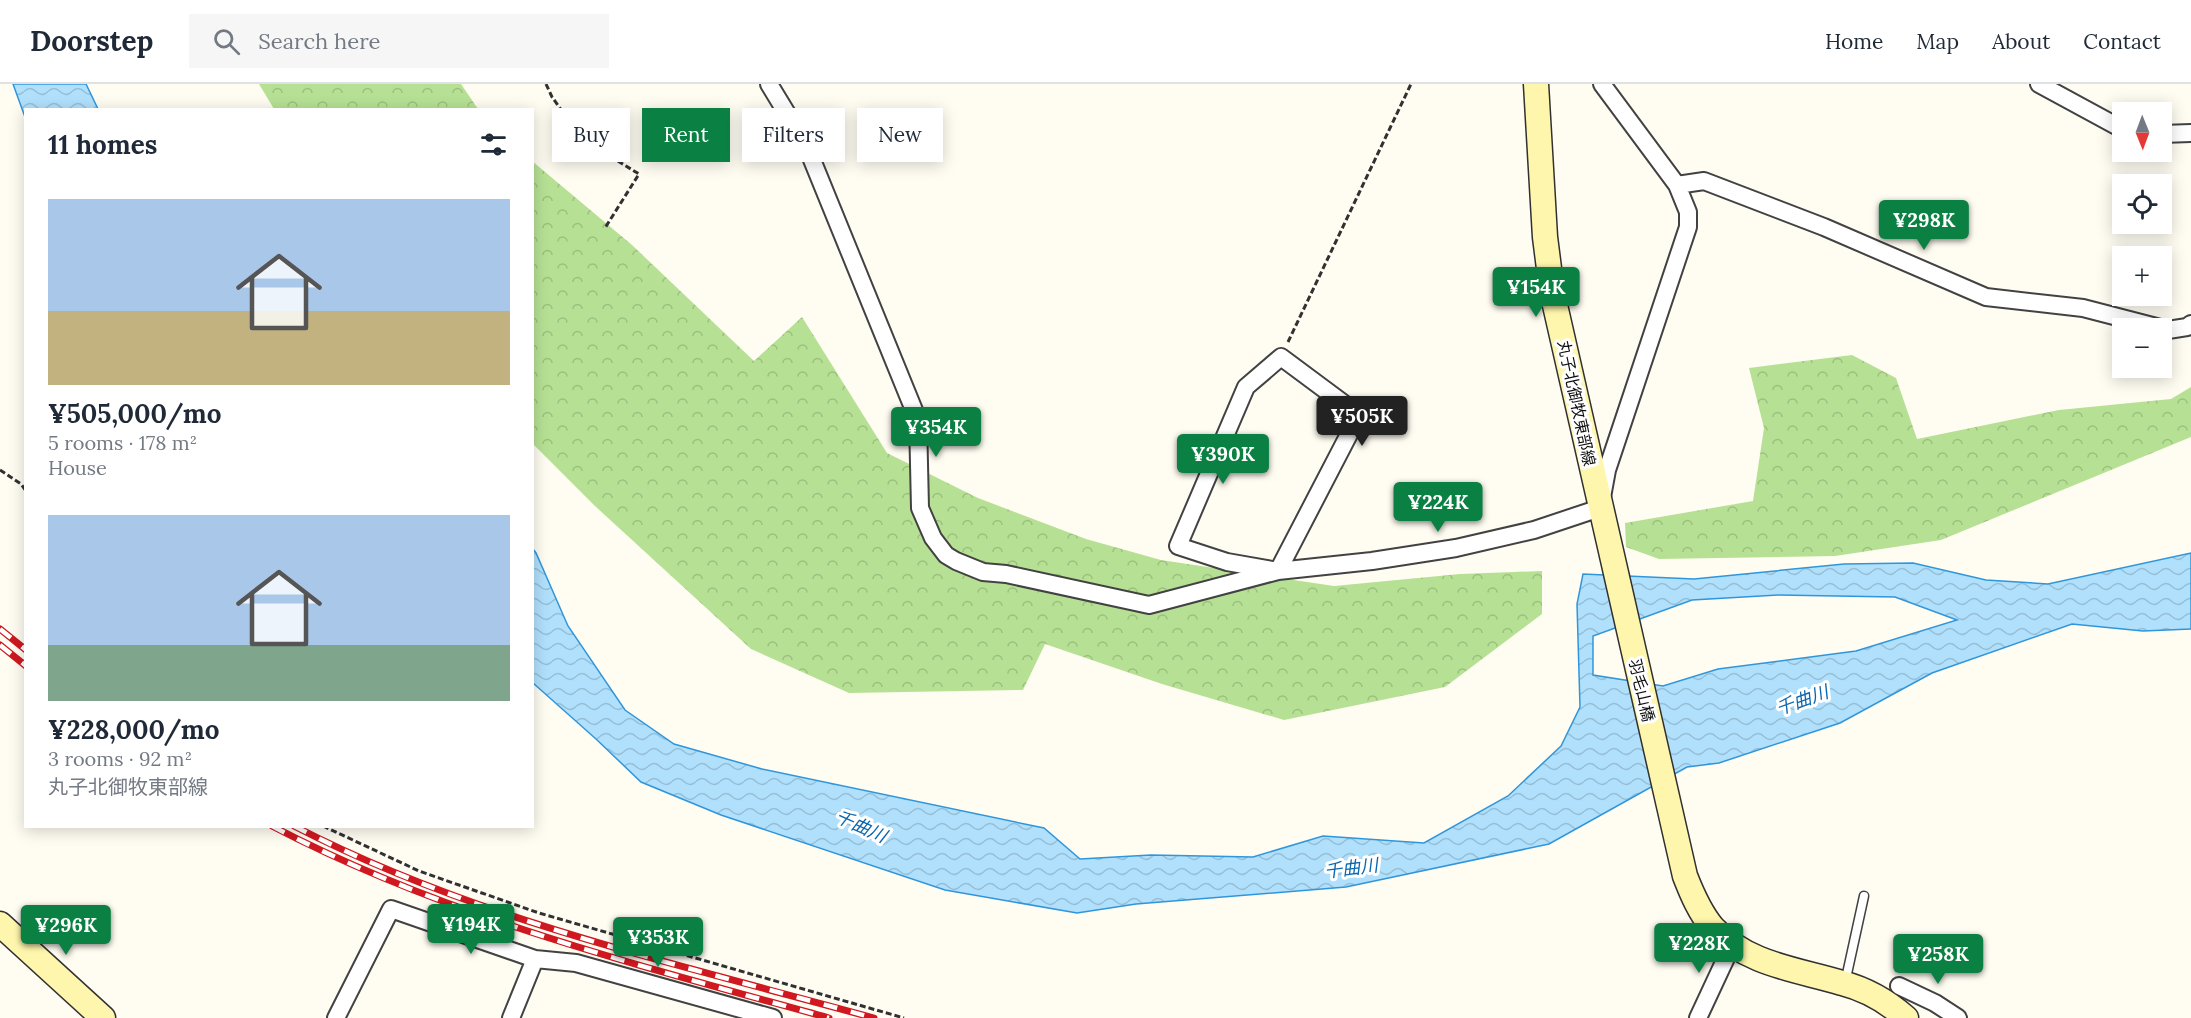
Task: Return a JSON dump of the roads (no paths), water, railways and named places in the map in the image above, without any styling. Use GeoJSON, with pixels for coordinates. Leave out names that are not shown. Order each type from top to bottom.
{"type":"FeatureCollection","features":[{"type":"Feature","properties":{"kind":"main road","name":"丸子北御牧東部線"},"geometry":{"type":"LineString","coordinates":[[1536,84],[1545,237],[1552,292],[1609,541]]}},
{"type":"Feature","properties":{"kind":"main road","name":"羽毛山橋"},"geometry":{"type":"LineString","coordinates":[[1609,541],[1685,876],[1696,903],[1712,927],[1732,945]]}},
{"type":"Feature","properties":{"kind":"main road"},"geometry":{"type":"LineString","coordinates":[[0,924],[103,1018]]}},
{"type":"Feature","properties":{"kind":"main road"},"geometry":{"type":"LineString","coordinates":[[1732,945],[1768,964],[1845,983],[1877,998],[1906,1018]]}},
{"type":"Feature","properties":{"kind":"street"},"geometry":{"type":"LineString","coordinates":[[769,84],[806,145],[918,420],[920,508],[933,538],[946,555],[983,572],[1006,574],[1149,605],[1278,571],[1372,561],[1456,548],[1534,530],[1600,508],[1607,470],[1688,227],[1688,212],[1677,185],[1602,84]]}},
{"type":"Feature","properties":{"kind":"street"},"geometry":{"type":"LineString","coordinates":[[2039,84],[2112,124]]}},
{"type":"Feature","properties":{"kind":"street"},"geometry":{"type":"LineString","coordinates":[[2172,134],[2191,133]]}},
{"type":"Feature","properties":{"kind":"street"},"geometry":{"type":"LineString","coordinates":[[1677,185],[1704,181],[1824,227],[1986,297],[2084,308],[2168,330],[2187,327],[2191,324]]}},
{"type":"Feature","properties":{"kind":"street"},"geometry":{"type":"LineString","coordinates":[[1281,357],[1359,415],[1278,571],[1227,562],[1178,546],[1246,387],[1281,357]]}},
{"type":"Feature","properties":{"kind":"street"},"geometry":{"type":"LineString","coordinates":[[340,1017],[391,909],[535,959],[576,963],[773,1018]]}},
{"type":"Feature","properties":{"kind":"street"},"geometry":{"type":"LineString","coordinates":[[1698,1018],[1732,945]]}},
{"type":"Feature","properties":{"kind":"street"},"geometry":{"type":"LineString","coordinates":[[511,1018],[535,959]]}},
{"type":"Feature","properties":{"kind":"street"},"geometry":{"type":"LineString","coordinates":[[1899,986],[1935,1003],[1958,1018]]}},
{"type":"Feature","properties":{"kind":"lane"},"geometry":{"type":"LineString","coordinates":[[1845,983],[1864,896]]}},
{"type":"Feature","properties":{"kind":"water"},"geometry":{"type":"Polygon","coordinates":[[[13,84],[86,84],[98,108],[24,108],[24,114],[13,84]]]}},
{"type":"Feature","properties":{"kind":"water","name":"千曲川"},"geometry":{"type":"Polygon","coordinates":[[[534,550],[568,626],[625,710],[674,744],[762,769],[1044,828],[1080,859],[1151,855],[1253,857],[1323,836],[1424,843],[1508,796],[1561,746],[1580,707],[1577,604],[1583,574],[1694,579],[1844,564],[1913,563],[1986,580],[2048,584],[2191,553],[2191,629],[2143,631],[2072,624],[1932,673],[1840,723],[1719,763],[1687,767],[1549,844],[1346,887],[1136,904],[1077,913],[945,890],[721,815],[641,782],[534,684],[534,550]],[[1778,595],[1692,600],[1593,636],[1593,675],[1663,686],[1718,669],[1856,651],[1957,620],[1895,597],[1778,595]]]}},
{"type":"Feature","properties":{"kind":"railway"},"geometry":{"type":"LineString","coordinates":[[0,629],[24,648]]}},
{"type":"Feature","properties":{"kind":"railway"},"geometry":{"type":"LineString","coordinates":[[0,645],[24,664]]}},
{"type":"Feature","properties":{"kind":"railway"},"geometry":{"type":"LineString","coordinates":[[276,828],[406,887],[475,913],[615,958],[829,1018]]}},
{"type":"Feature","properties":{"kind":"railway"},"geometry":{"type":"LineString","coordinates":[[298,828],[363,859],[506,914],[652,958],[874,1018]]}}]}
